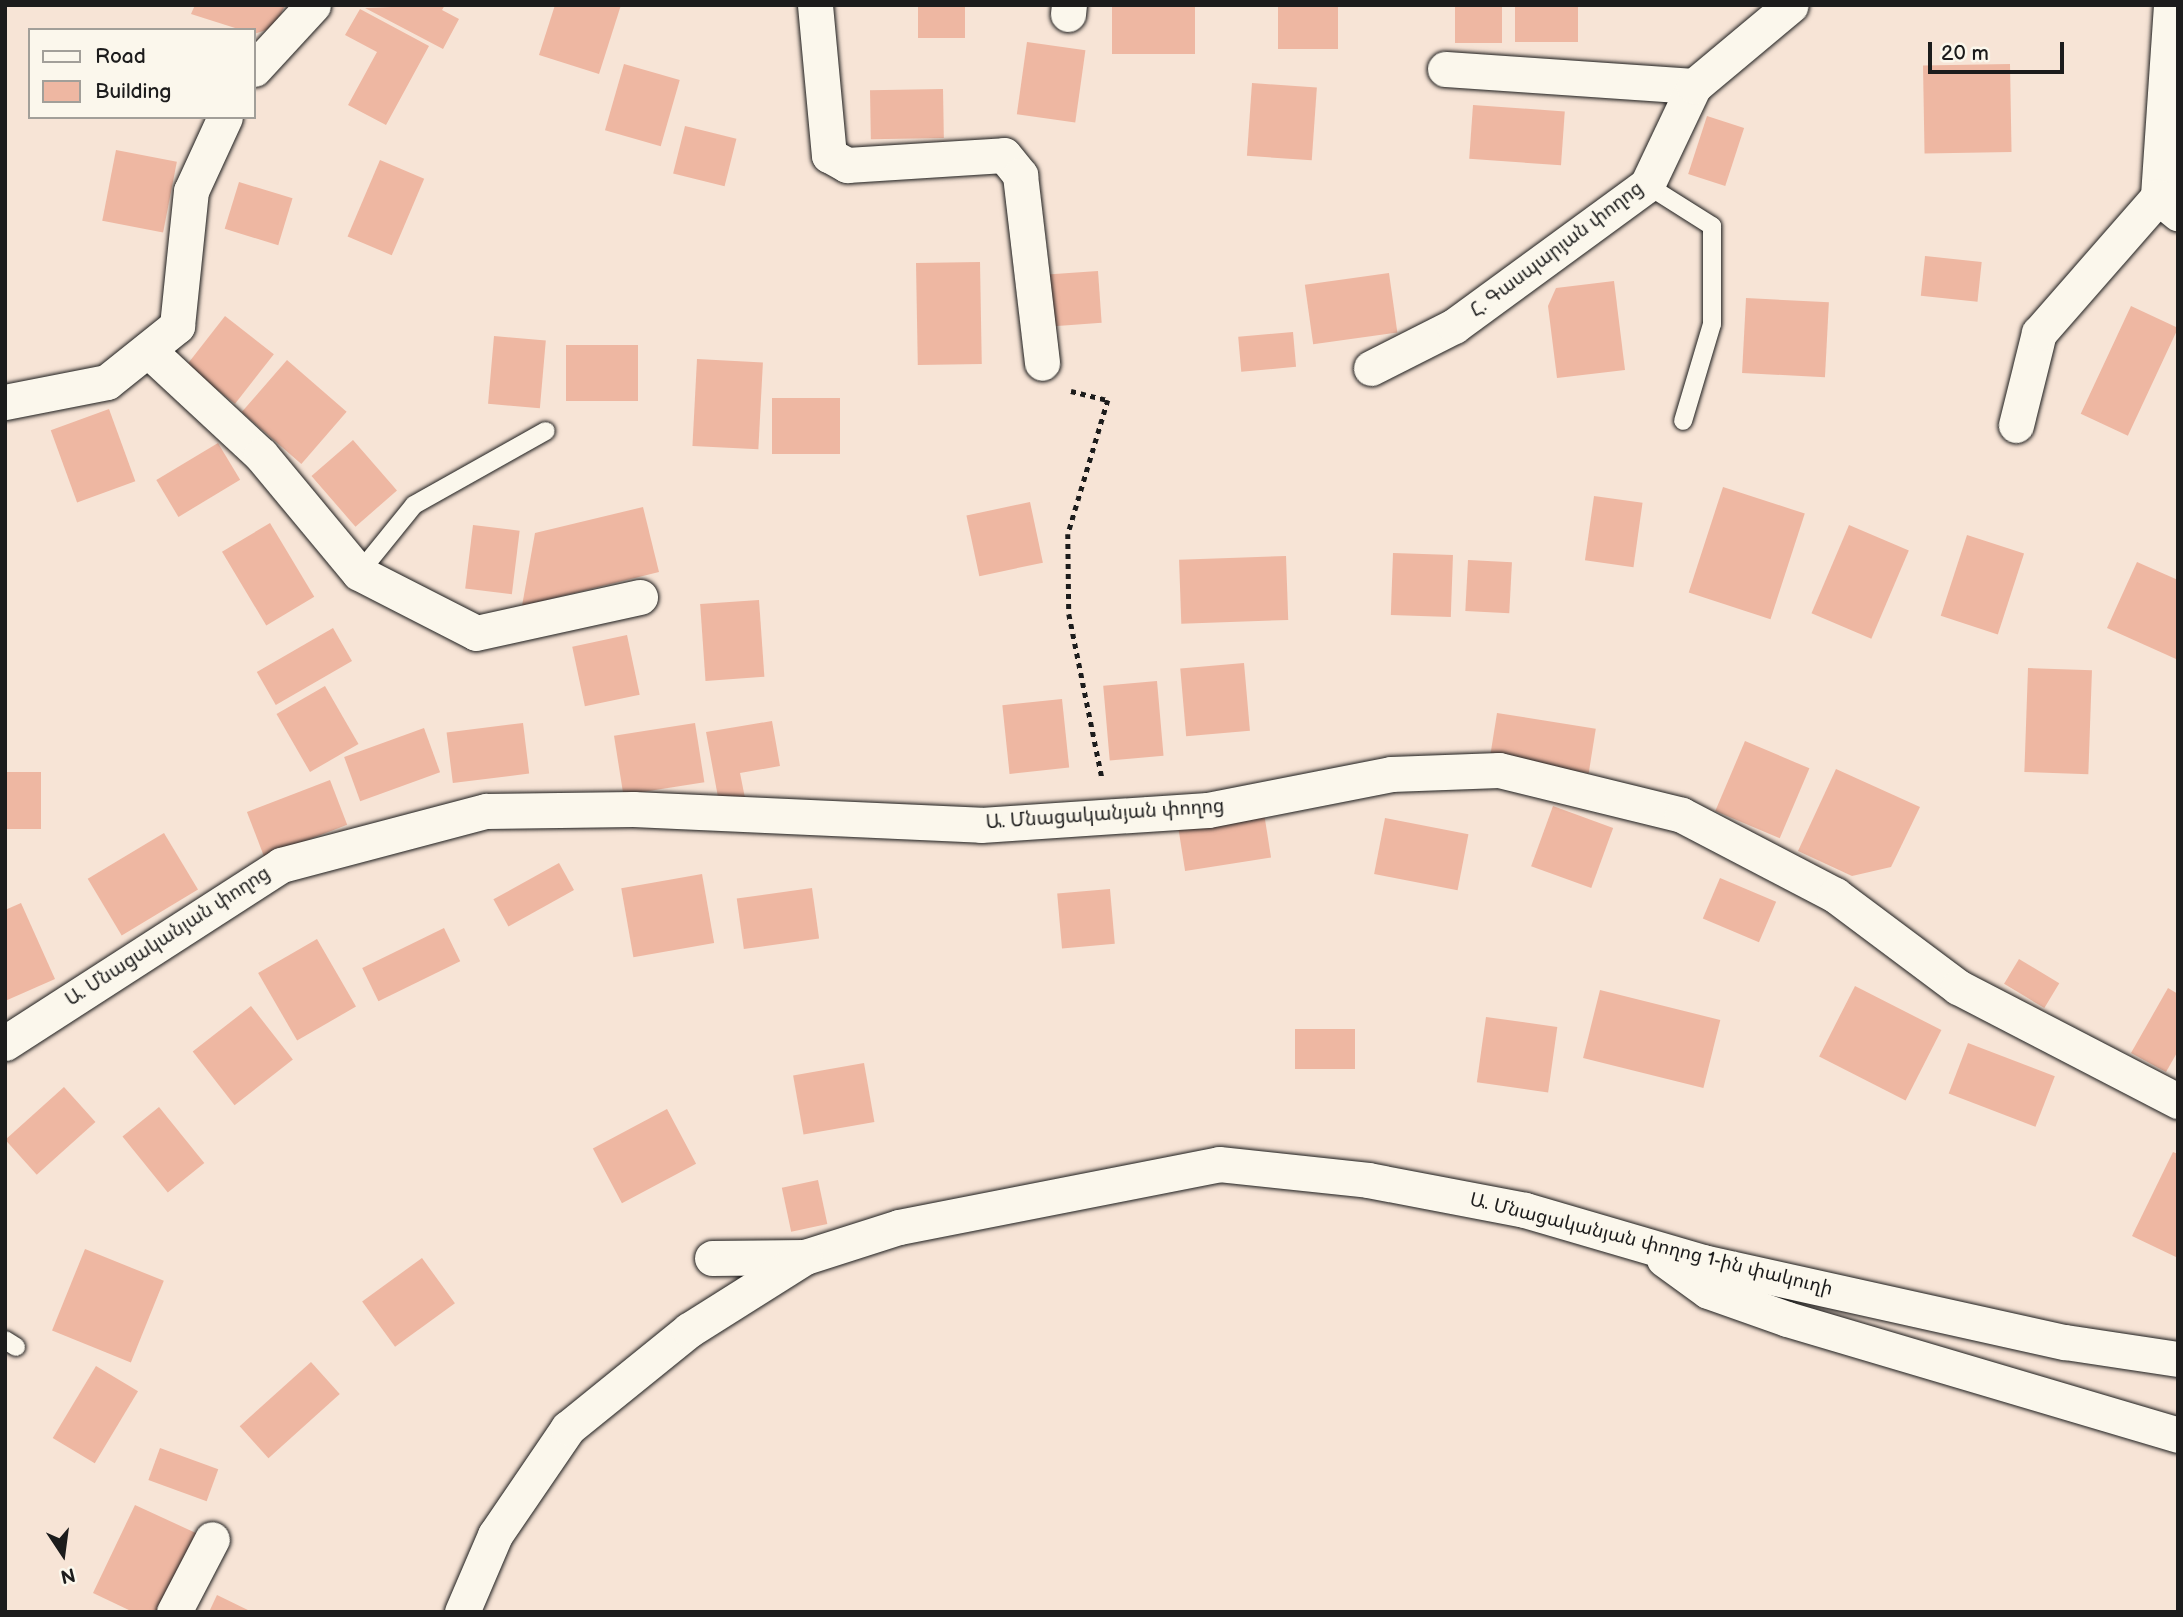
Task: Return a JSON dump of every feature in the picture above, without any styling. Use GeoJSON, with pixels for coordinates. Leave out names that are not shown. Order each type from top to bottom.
{"type":"FeatureCollection","features":[{"type":"Feature","properties":{"kind":"street"},"geometry":{"type":"LineString","coordinates":[[256,67],[313,5]]}},
{"type":"Feature","properties":{"kind":"street"},"geometry":{"type":"LineString","coordinates":[[815,5],[829,155],[847,164],[1004,155],[1020,175],[1042,363]]}},
{"type":"Feature","properties":{"kind":"street"},"geometry":{"type":"LineString","coordinates":[[2016,425],[2039,333],[2168,205],[2171,5]]}},
{"type":"Feature","properties":{"kind":"street","name":"Հ. Գասպարյան փողոց"},"geometry":{"type":"LineString","coordinates":[[1371,368],[1454,326],[1647,185],[1694,86],[1789,6]]}},
{"type":"Feature","properties":{"kind":"street"},"geometry":{"type":"LineString","coordinates":[[1444,69],[1694,86]]}},
{"type":"Feature","properties":{"kind":"street"},"geometry":{"type":"LineString","coordinates":[[5,402],[107,382],[177,326],[191,191],[224,119]]}},
{"type":"Feature","properties":{"kind":"street"},"geometry":{"type":"LineString","coordinates":[[148,350],[261,455],[359,573],[476,633],[639,597]]}},
{"type":"Feature","properties":{"kind":"street","name":"Ա. Մնացականյան փողոց"},"geometry":{"type":"LineString","coordinates":[[5,1043],[281,865],[486,811],[632,809],[981,825],[1208,810],[1391,774],[1499,770],[1682,815],[1835,895],[1958,987],[2178,1101]]}},
{"type":"Feature","properties":{"kind":"street","name":"Ա. Մնացականյան փողոց 1-ին փակուղի"},"geometry":{"type":"LineString","coordinates":[[712,1258],[805,1257],[899,1227],[1219,1164],[1368,1180],[1525,1210],[1649,1248],[2065,1342],[2178,1359]]}},
{"type":"Feature","properties":{"kind":"street"},"geometry":{"type":"LineString","coordinates":[[1649,1248],[1707,1291],[1787,1319],[2178,1435]]}},
{"type":"Feature","properties":{"kind":"street"},"geometry":{"type":"LineString","coordinates":[[462,1612],[495,1535],[568,1428],[689,1329],[805,1257]]}},
{"type":"Feature","properties":{"kind":"street"},"geometry":{"type":"LineString","coordinates":[[174,1612],[212,1539]]}},
{"type":"Feature","properties":{"kind":"lane"},"geometry":{"type":"LineString","coordinates":[[1647,185],[1712,226],[1712,324],[1683,421]]}},
{"type":"Feature","properties":{"kind":"lane"},"geometry":{"type":"LineString","coordinates":[[359,573],[414,505],[546,430]]}},
{"type":"Feature","properties":{"kind":"path"},"geometry":{"type":"LineString","coordinates":[[1042,363],[1068,390],[1108,400],[1068,534],[1069,614],[1110,817]]}},
{"type":"Feature","properties":{"kind":"building"},"geometry":{"type":"Polygon","coordinates":[[[195,5],[285,5],[275,27],[256,33],[256,28],[235,28],[191,14],[195,5]]]}},
{"type":"Feature","properties":{"kind":"building"},"geometry":{"type":"Polygon","coordinates":[[[445,5],[442,10],[459,19],[443,49],[365,8],[445,5]]]}},
{"type":"Feature","properties":{"kind":"building"},"geometry":{"type":"Polygon","coordinates":[[[555,5],[621,5],[599,74],[539,55],[555,5]]]}},
{"type":"Feature","properties":{"kind":"building"},"geometry":{"type":"Polygon","coordinates":[[[918,5],[965,5],[965,38],[918,38],[918,5]]]}},
{"type":"Feature","properties":{"kind":"building"},"geometry":{"type":"Polygon","coordinates":[[[1112,5],[1195,5],[1195,54],[1112,54],[1112,5]]]}},
{"type":"Feature","properties":{"kind":"building"},"geometry":{"type":"Polygon","coordinates":[[[1278,5],[1338,5],[1338,49],[1278,49],[1278,5]]]}},
{"type":"Feature","properties":{"kind":"building"},"geometry":{"type":"Polygon","coordinates":[[[1455,5],[1502,5],[1502,43],[1455,43],[1455,5]]]}},
{"type":"Feature","properties":{"kind":"building"},"geometry":{"type":"Polygon","coordinates":[[[1515,5],[1578,5],[1578,42],[1515,42],[1515,5]]]}},
{"type":"Feature","properties":{"kind":"building"},"geometry":{"type":"Polygon","coordinates":[[[360,9],[429,46],[386,125],[348,105],[377,52],[345,35],[360,9]]]}},
{"type":"Feature","properties":{"kind":"building"},"geometry":{"type":"Polygon","coordinates":[[[1027,42],[1085,50],[1075,123],[1017,114],[1027,42]]]}},
{"type":"Feature","properties":{"kind":"building"},"geometry":{"type":"Polygon","coordinates":[[[624,64],[680,80],[661,146],[605,130],[624,64]]]}},
{"type":"Feature","properties":{"kind":"building"},"geometry":{"type":"Polygon","coordinates":[[[2010,64],[2012,152],[1925,154],[1923,66],[2010,64]]]}},
{"type":"Feature","properties":{"kind":"building"},"geometry":{"type":"Polygon","coordinates":[[[1252,83],[1317,88],[1312,160],[1247,156],[1252,83]]]}},
{"type":"Feature","properties":{"kind":"building"},"geometry":{"type":"Polygon","coordinates":[[[943,89],[944,138],[871,139],[870,90],[943,89]]]}},
{"type":"Feature","properties":{"kind":"building"},"geometry":{"type":"Polygon","coordinates":[[[1473,105],[1565,111],[1561,165],[1469,159],[1473,105]]]}},
{"type":"Feature","properties":{"kind":"building"},"geometry":{"type":"Polygon","coordinates":[[[1707,116],[1744,128],[1725,186],[1688,174],[1707,116]]]}},
{"type":"Feature","properties":{"kind":"building"},"geometry":{"type":"Polygon","coordinates":[[[685,126],[736,139],[725,186],[673,174],[685,126]]]}},
{"type":"Feature","properties":{"kind":"building"},"geometry":{"type":"Polygon","coordinates":[[[116,150],[177,162],[163,233],[102,221],[116,150]]]}},
{"type":"Feature","properties":{"kind":"building"},"geometry":{"type":"Polygon","coordinates":[[[380,160],[424,179],[392,255],[348,236],[380,160]]]}},
{"type":"Feature","properties":{"kind":"building"},"geometry":{"type":"Polygon","coordinates":[[[239,182],[293,198],[278,245],[225,229],[239,182]]]}},
{"type":"Feature","properties":{"kind":"building"},"geometry":{"type":"Polygon","coordinates":[[[1925,256],[1982,262],[1978,302],[1921,296],[1925,256]]]}},
{"type":"Feature","properties":{"kind":"building"},"geometry":{"type":"Polygon","coordinates":[[[980,262],[982,364],[918,365],[916,263],[980,262]]]}},
{"type":"Feature","properties":{"kind":"building"},"geometry":{"type":"Polygon","coordinates":[[[1098,271],[1102,323],[1044,327],[1040,275],[1098,271]]]}},
{"type":"Feature","properties":{"kind":"building"},"geometry":{"type":"Polygon","coordinates":[[[1389,273],[1397,332],[1313,344],[1305,285],[1389,273]]]}},
{"type":"Feature","properties":{"kind":"building"},"geometry":{"type":"Polygon","coordinates":[[[1614,281],[1625,370],[1557,378],[1548,306],[1556,288],[1614,281]]]}},
{"type":"Feature","properties":{"kind":"building"},"geometry":{"type":"Polygon","coordinates":[[[1746,298],[1829,302],[1825,377],[1742,373],[1746,298]]]}},
{"type":"Feature","properties":{"kind":"building"},"geometry":{"type":"Polygon","coordinates":[[[2131,306],[2178,328],[2128,436],[2081,414],[2131,306]]]}},
{"type":"Feature","properties":{"kind":"building"},"geometry":{"type":"Polygon","coordinates":[[[225,316],[274,354],[235,404],[186,366],[225,316]]]}},
{"type":"Feature","properties":{"kind":"building"},"geometry":{"type":"Polygon","coordinates":[[[1293,332],[1296,367],[1241,372],[1238,337],[1293,332]]]}},
{"type":"Feature","properties":{"kind":"building"},"geometry":{"type":"Polygon","coordinates":[[[494,336],[546,341],[540,408],[488,404],[494,336]]]}},
{"type":"Feature","properties":{"kind":"building"},"geometry":{"type":"Polygon","coordinates":[[[566,345],[638,345],[638,401],[566,401],[566,345]]]}},
{"type":"Feature","properties":{"kind":"building"},"geometry":{"type":"Polygon","coordinates":[[[697,359],[763,362],[758,449],[692,446],[697,359]]]}},
{"type":"Feature","properties":{"kind":"building"},"geometry":{"type":"Polygon","coordinates":[[[287,360],[347,412],[301,464],[242,412],[287,360]]]}},
{"type":"Feature","properties":{"kind":"building"},"geometry":{"type":"Polygon","coordinates":[[[772,398],[840,398],[840,454],[772,454],[772,398]]]}},
{"type":"Feature","properties":{"kind":"building"},"geometry":{"type":"Polygon","coordinates":[[[109,409],[135,481],[77,503],[51,430],[109,409]]]}},
{"type":"Feature","properties":{"kind":"building"},"geometry":{"type":"Polygon","coordinates":[[[353,440],[397,491],[355,527],[311,476],[353,440]]]}},
{"type":"Feature","properties":{"kind":"building"},"geometry":{"type":"Polygon","coordinates":[[[218,443],[240,480],[178,517],[156,480],[218,443]]]}},
{"type":"Feature","properties":{"kind":"building"},"geometry":{"type":"Polygon","coordinates":[[[1723,487],[1805,514],[1770,619],[1689,593],[1723,487]]]}},
{"type":"Feature","properties":{"kind":"building"},"geometry":{"type":"Polygon","coordinates":[[[1594,496],[1643,503],[1633,567],[1585,560],[1594,496]]]}},
{"type":"Feature","properties":{"kind":"building"},"geometry":{"type":"Polygon","coordinates":[[[1030,502],[1043,563],[979,576],[966,516],[1030,502]]]}},
{"type":"Feature","properties":{"kind":"building"},"geometry":{"type":"Polygon","coordinates":[[[643,507],[659,572],[522,606],[535,533],[643,507]]]}},
{"type":"Feature","properties":{"kind":"building"},"geometry":{"type":"Polygon","coordinates":[[[270,523],[314,597],[266,626],[222,552],[270,523]]]}},
{"type":"Feature","properties":{"kind":"building"},"geometry":{"type":"Polygon","coordinates":[[[473,525],[520,531],[512,594],[465,589],[473,525]]]}},
{"type":"Feature","properties":{"kind":"building"},"geometry":{"type":"Polygon","coordinates":[[[1849,525],[1909,550],[1871,639],[1811,613],[1849,525]]]}},
{"type":"Feature","properties":{"kind":"building"},"geometry":{"type":"Polygon","coordinates":[[[1967,535],[2024,554],[1998,634],[1941,616],[1967,535]]]}},
{"type":"Feature","properties":{"kind":"building"},"geometry":{"type":"Polygon","coordinates":[[[1393,553],[1453,555],[1451,617],[1391,615],[1393,553]]]}},
{"type":"Feature","properties":{"kind":"building"},"geometry":{"type":"Polygon","coordinates":[[[1286,556],[1288,620],[1181,624],[1179,560],[1286,556]]]}},
{"type":"Feature","properties":{"kind":"building"},"geometry":{"type":"Polygon","coordinates":[[[1468,560],[1512,562],[1509,613],[1465,611],[1468,560]]]}},
{"type":"Feature","properties":{"kind":"building"},"geometry":{"type":"Polygon","coordinates":[[[2137,562],[2178,580],[2176,659],[2107,628],[2137,562]]]}},
{"type":"Feature","properties":{"kind":"building"},"geometry":{"type":"Polygon","coordinates":[[[759,600],[764,677],[706,681],[700,604],[759,600]]]}},
{"type":"Feature","properties":{"kind":"building"},"geometry":{"type":"Polygon","coordinates":[[[333,628],[352,661],[276,705],[257,672],[333,628]]]}},
{"type":"Feature","properties":{"kind":"building"},"geometry":{"type":"Polygon","coordinates":[[[627,635],[640,695],[585,706],[572,647],[627,635]]]}},
{"type":"Feature","properties":{"kind":"building"},"geometry":{"type":"Polygon","coordinates":[[[1244,663],[1250,731],[1186,736],[1180,669],[1244,663]]]}},
{"type":"Feature","properties":{"kind":"building"},"geometry":{"type":"Polygon","coordinates":[[[2028,668],[2092,670],[2088,774],[2024,772],[2028,668]]]}},
{"type":"Feature","properties":{"kind":"building"},"geometry":{"type":"Polygon","coordinates":[[[1157,681],[1164,756],[1110,760],[1103,686],[1157,681]]]}},
{"type":"Feature","properties":{"kind":"building"},"geometry":{"type":"Polygon","coordinates":[[[325,686],[359,744],[310,772],[277,714],[325,686]]]}},
{"type":"Feature","properties":{"kind":"building"},"geometry":{"type":"Polygon","coordinates":[[[1062,699],[1069,768],[1010,774],[1002,705],[1062,699]]]}},
{"type":"Feature","properties":{"kind":"building"},"geometry":{"type":"Polygon","coordinates":[[[1497,713],[1596,729],[1589,773],[1490,757],[1497,713]]]}},
{"type":"Feature","properties":{"kind":"building"},"geometry":{"type":"Polygon","coordinates":[[[772,721],[780,766],[740,773],[746,803],[720,808],[706,732],[772,721]]]}},
{"type":"Feature","properties":{"kind":"building"},"geometry":{"type":"Polygon","coordinates":[[[523,723],[529,774],[453,783],[447,732],[523,723]]]}},
{"type":"Feature","properties":{"kind":"building"},"geometry":{"type":"Polygon","coordinates":[[[695,723],[704,782],[623,795],[614,736],[695,723]]]}},
{"type":"Feature","properties":{"kind":"building"},"geometry":{"type":"Polygon","coordinates":[[[424,728],[440,772],[360,801],[344,757],[424,728]]]}},
{"type":"Feature","properties":{"kind":"building"},"geometry":{"type":"Polygon","coordinates":[[[1745,741],[1809,768],[1780,838],[1715,811],[1745,741]]]}},
{"type":"Feature","properties":{"kind":"building"},"geometry":{"type":"Polygon","coordinates":[[[1836,769],[1920,807],[1891,867],[1852,876],[1798,851],[1836,769]]]}},
{"type":"Feature","properties":{"kind":"building"},"geometry":{"type":"Polygon","coordinates":[[[5,772],[41,772],[41,829],[5,829],[5,772]]]}},
{"type":"Feature","properties":{"kind":"building"},"geometry":{"type":"Polygon","coordinates":[[[330,780],[347,825],[264,857],[247,812],[330,780]]]}},
{"type":"Feature","properties":{"kind":"building"},"geometry":{"type":"Polygon","coordinates":[[[1553,806],[1613,828],[1591,888],[1531,866],[1553,806]]]}},
{"type":"Feature","properties":{"kind":"building"},"geometry":{"type":"Polygon","coordinates":[[[1264,813],[1271,857],[1185,871],[1178,827],[1264,813]]]}},
{"type":"Feature","properties":{"kind":"building"},"geometry":{"type":"Polygon","coordinates":[[[1385,818],[1468,834],[1458,890],[1374,874],[1385,818]]]}},
{"type":"Feature","properties":{"kind":"building"},"geometry":{"type":"Polygon","coordinates":[[[164,833],[198,890],[122,935],[88,879],[164,833]]]}},
{"type":"Feature","properties":{"kind":"building"},"geometry":{"type":"Polygon","coordinates":[[[559,863],[574,890],[508,926],[493,899],[559,863]]]}},
{"type":"Feature","properties":{"kind":"building"},"geometry":{"type":"Polygon","coordinates":[[[702,874],[714,943],[633,957],[621,888],[702,874]]]}},
{"type":"Feature","properties":{"kind":"building"},"geometry":{"type":"Polygon","coordinates":[[[1720,878],[1776,902],[1759,942],[1703,919],[1720,878]]]}},
{"type":"Feature","properties":{"kind":"building"},"geometry":{"type":"Polygon","coordinates":[[[812,888],[819,939],[744,949],[737,899],[812,888]]]}},
{"type":"Feature","properties":{"kind":"building"},"geometry":{"type":"Polygon","coordinates":[[[1110,889],[1115,944],[1062,948],[1057,894],[1110,889]]]}},
{"type":"Feature","properties":{"kind":"building"},"geometry":{"type":"Polygon","coordinates":[[[21,903],[55,979],[5,1001],[5,910],[21,903]]]}},
{"type":"Feature","properties":{"kind":"building"},"geometry":{"type":"Polygon","coordinates":[[[444,928],[460,961],[378,1001],[362,968],[444,928]]]}},
{"type":"Feature","properties":{"kind":"building"},"geometry":{"type":"Polygon","coordinates":[[[317,939],[356,1007],[297,1041],[258,973],[317,939]]]}},
{"type":"Feature","properties":{"kind":"building"},"geometry":{"type":"Polygon","coordinates":[[[2019,959],[2059,983],[2044,1008],[2004,984],[2019,959]]]}},
{"type":"Feature","properties":{"kind":"building"},"geometry":{"type":"Polygon","coordinates":[[[1855,986],[1941,1030],[1906,1100],[1819,1056],[1855,986]]]}},
{"type":"Feature","properties":{"kind":"building"},"geometry":{"type":"Polygon","coordinates":[[[2168,988],[2178,994],[2178,1051],[2166,1072],[2131,1053],[2168,988]]]}},
{"type":"Feature","properties":{"kind":"building"},"geometry":{"type":"Polygon","coordinates":[[[1600,990],[1720,1020],[1703,1088],[1583,1058],[1600,990]]]}},
{"type":"Feature","properties":{"kind":"building"},"geometry":{"type":"Polygon","coordinates":[[[251,1006],[293,1060],[235,1105],[193,1052],[251,1006]]]}},
{"type":"Feature","properties":{"kind":"building"},"geometry":{"type":"Polygon","coordinates":[[[1486,1017],[1557,1027],[1548,1092],[1477,1082],[1486,1017]]]}},
{"type":"Feature","properties":{"kind":"building"},"geometry":{"type":"Polygon","coordinates":[[[1295,1029],[1355,1029],[1355,1069],[1295,1069],[1295,1029]]]}},
{"type":"Feature","properties":{"kind":"building"},"geometry":{"type":"Polygon","coordinates":[[[1968,1043],[2055,1076],[2035,1127],[1949,1093],[1968,1043]]]}},
{"type":"Feature","properties":{"kind":"building"},"geometry":{"type":"Polygon","coordinates":[[[864,1063],[874,1122],[804,1135],[793,1076],[864,1063]]]}},
{"type":"Feature","properties":{"kind":"building"},"geometry":{"type":"Polygon","coordinates":[[[64,1087],[95,1122],[37,1175],[5,1140],[64,1087]]]}},
{"type":"Feature","properties":{"kind":"building"},"geometry":{"type":"Polygon","coordinates":[[[159,1107],[204,1163],[168,1193],[122,1137],[159,1107]]]}},
{"type":"Feature","properties":{"kind":"building"},"geometry":{"type":"Polygon","coordinates":[[[667,1109],[696,1164],[622,1203],[593,1148],[667,1109]]]}},
{"type":"Feature","properties":{"kind":"building"},"geometry":{"type":"Polygon","coordinates":[[[2173,1152],[2178,1154],[2178,1258],[2132,1236],[2173,1152]]]}},
{"type":"Feature","properties":{"kind":"building"},"geometry":{"type":"Polygon","coordinates":[[[818,1180],[827,1224],[791,1232],[782,1188],[818,1180]]]}},
{"type":"Feature","properties":{"kind":"building"},"geometry":{"type":"Polygon","coordinates":[[[85,1249],[164,1281],[131,1362],[52,1331],[85,1249]]]}},
{"type":"Feature","properties":{"kind":"building"},"geometry":{"type":"Polygon","coordinates":[[[422,1258],[455,1303],[395,1347],[362,1301],[422,1258]]]}},
{"type":"Feature","properties":{"kind":"building"},"geometry":{"type":"Polygon","coordinates":[[[311,1362],[340,1394],[268,1458],[240,1426],[311,1362]]]}},
{"type":"Feature","properties":{"kind":"building"},"geometry":{"type":"Polygon","coordinates":[[[96,1366],[138,1391],[95,1463],[53,1438],[96,1366]]]}},
{"type":"Feature","properties":{"kind":"building"},"geometry":{"type":"Polygon","coordinates":[[[160,1448],[218,1469],[207,1501],[148,1480],[160,1448]]]}},
{"type":"Feature","properties":{"kind":"building"},"geometry":{"type":"Polygon","coordinates":[[[135,1505],[198,1534],[161,1612],[133,1612],[93,1593],[135,1505]]]}},
{"type":"Feature","properties":{"kind":"building"},"geometry":{"type":"Polygon","coordinates":[[[217,1595],[252,1612],[209,1612],[217,1595]]]}}]}
